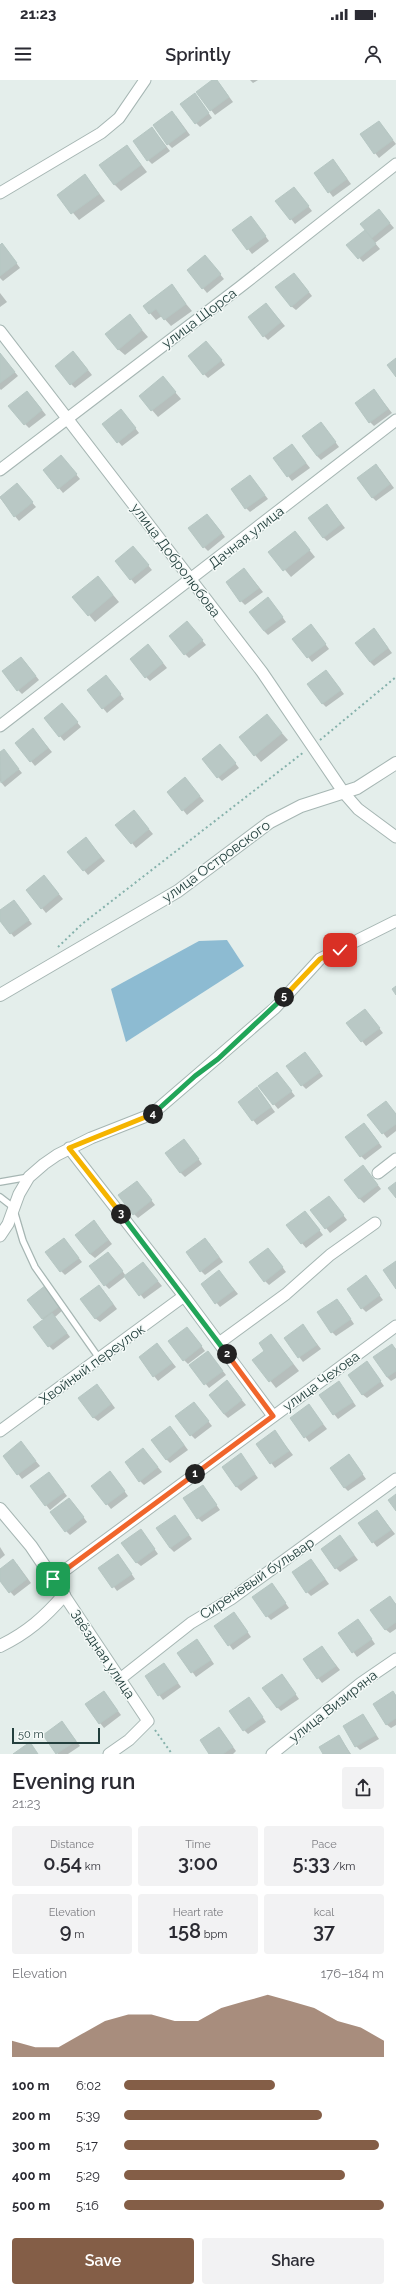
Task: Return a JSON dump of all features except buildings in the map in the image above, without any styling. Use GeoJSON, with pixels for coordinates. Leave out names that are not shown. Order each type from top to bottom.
{"type":"FeatureCollection","features":[{"type":"Feature","properties":{"kind":"street"},"geometry":{"type":"LineString","coordinates":[[0,193],[101,133],[119,118],[145,80]]}},
{"type":"Feature","properties":{"kind":"street","name":"улица Щорса"},"geometry":{"type":"LineString","coordinates":[[0,470],[396,164]]}},
{"type":"Feature","properties":{"kind":"street","name":"улица Добролюбова"},"geometry":{"type":"LineString","coordinates":[[0,331],[284,702],[344,794],[358,809],[396,837]]}},
{"type":"Feature","properties":{"kind":"street","name":"Дачная улица"},"geometry":{"type":"LineString","coordinates":[[0,726],[396,420]]}},
{"type":"Feature","properties":{"kind":"street","name":"улица Островского"},"geometry":{"type":"LineString","coordinates":[[0,995],[178,891],[270,822],[301,806],[344,794],[372,781],[396,763]]}},
{"type":"Feature","properties":{"kind":"street"},"geometry":{"type":"LineString","coordinates":[[0,1236],[8,1224],[13,1207],[29,1177],[44,1164],[69,1148],[152,1114],[275,1008],[320,959],[396,921]]}},
{"type":"Feature","properties":{"kind":"street"},"geometry":{"type":"LineString","coordinates":[[69,1148],[184,1296],[273,1416]]}},
{"type":"Feature","properties":{"kind":"street"},"geometry":{"type":"LineString","coordinates":[[378,1173],[396,1159]]}},
{"type":"Feature","properties":{"kind":"street"},"geometry":{"type":"LineString","coordinates":[[219,1343],[280,1298],[330,1255],[375,1223]]}},
{"type":"Feature","properties":{"kind":"street","name":"Хвойный переулок"},"geometry":{"type":"LineString","coordinates":[[0,1431],[184,1296]]}},
{"type":"Feature","properties":{"kind":"street","name":"улица Чехова"},"geometry":{"type":"LineString","coordinates":[[53,1579],[396,1326]]}},
{"type":"Feature","properties":{"kind":"street","name":"Сиреневый бульвар"},"geometry":{"type":"LineString","coordinates":[[120,1679],[191,1623],[231,1599],[396,1480]]}},
{"type":"Feature","properties":{"kind":"street","name":"Звёздная улица"},"geometry":{"type":"LineString","coordinates":[[0,1509],[31,1546],[148,1721]]}},
{"type":"Feature","properties":{"kind":"street"},"geometry":{"type":"LineString","coordinates":[[0,1646],[34,1626],[64,1595]]}},
{"type":"Feature","properties":{"kind":"street","name":"улица Визиряна"},"geometry":{"type":"LineString","coordinates":[[272,1754],[361,1683],[396,1659]]}},
{"type":"Feature","properties":{"kind":"street"},"geometry":{"type":"LineString","coordinates":[[109,1754],[129,1740],[148,1721]]}},
{"type":"Feature","properties":{"kind":"lane"},"geometry":{"type":"LineString","coordinates":[[0,1182],[29,1177]]}},
{"type":"Feature","properties":{"kind":"lane"},"geometry":{"type":"LineString","coordinates":[[0,1197],[13,1207],[23,1241],[36,1267],[99,1358]]}},
{"type":"Feature","properties":{"kind":"path"},"geometry":{"type":"LineString","coordinates":[[56,948],[88,919],[313,746],[396,677]]}},
{"type":"Feature","properties":{"kind":"path"},"geometry":{"type":"LineString","coordinates":[[148,1721],[172,1754]]}},
{"type":"Feature","properties":{"kind":"water"},"geometry":{"type":"Polygon","coordinates":[[[227,940],[244,966],[126,1042],[111,989],[199,941],[227,940]]]}},
{"type":"Feature","properties":{"kind":"route"},"geometry":{"type":"LineString","coordinates":[[53,1579],[273,1416],[184,1296],[69,1148],[91,1138],[140,1121],[163,1106],[195,1076],[218,1059],[275,1008],[320,959],[340,950]]}}]}
